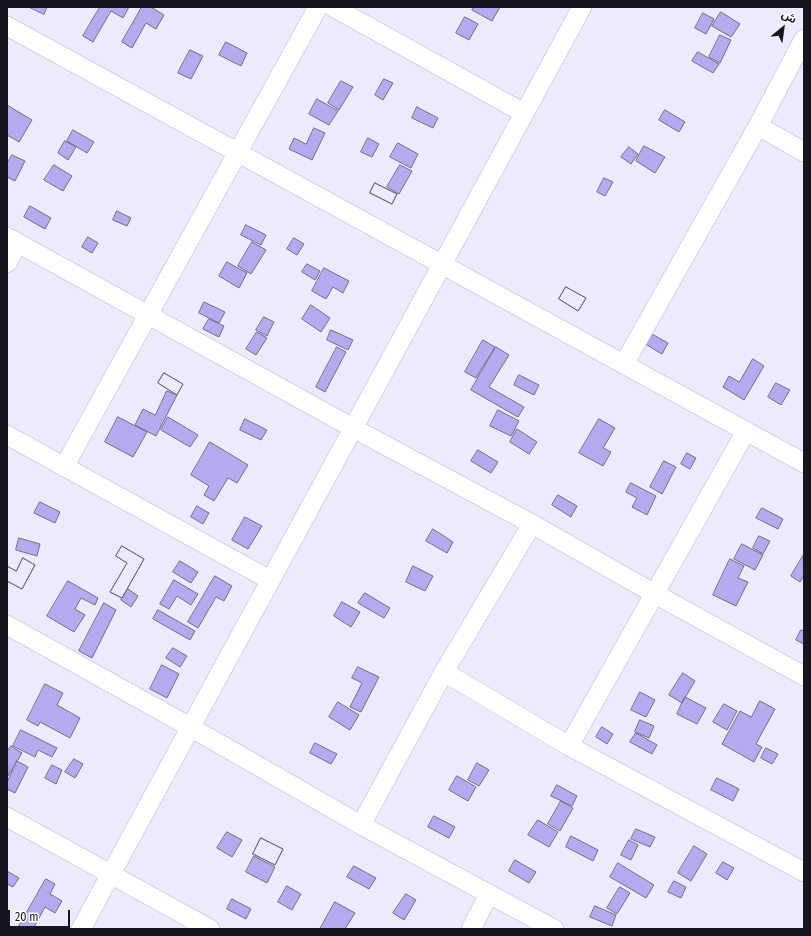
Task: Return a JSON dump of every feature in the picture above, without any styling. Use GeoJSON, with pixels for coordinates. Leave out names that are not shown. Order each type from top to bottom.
{"type":"FeatureCollection","features":[{"type":"Feature","properties":{"kind":"street"},"geometry":{"type":"LineString","coordinates":[[64,467],[318,7]]}},
{"type":"Feature","properties":{"kind":"street"},"geometry":{"type":"LineString","coordinates":[[333,7],[524,112]]}},
{"type":"Feature","properties":{"kind":"street"},"geometry":{"type":"LineString","coordinates":[[81,929],[582,7]]}},
{"type":"Feature","properties":{"kind":"street"},"geometry":{"type":"LineString","coordinates":[[7,26],[442,263],[804,463]]}},
{"type":"Feature","properties":{"kind":"street"},"geometry":{"type":"LineString","coordinates":[[624,364],[758,126],[804,39]]}},
{"type":"Feature","properties":{"kind":"street"},"geometry":{"type":"LineString","coordinates":[[758,126],[804,152]]}},
{"type":"Feature","properties":{"kind":"street"},"geometry":{"type":"LineString","coordinates":[[7,263],[12,240],[353,428],[532,524],[654,594],[804,676]]}},
{"type":"Feature","properties":{"kind":"street"},"geometry":{"type":"LineString","coordinates":[[569,746],[746,431]]}},
{"type":"Feature","properties":{"kind":"street"},"geometry":{"type":"LineString","coordinates":[[7,435],[270,580]]}},
{"type":"Feature","properties":{"kind":"street"},"geometry":{"type":"LineString","coordinates":[[361,825],[444,672],[532,524]]}},
{"type":"Feature","properties":{"kind":"street"},"geometry":{"type":"LineString","coordinates":[[7,625],[190,727],[361,825],[554,929]]}},
{"type":"Feature","properties":{"kind":"street"},"geometry":{"type":"LineString","coordinates":[[444,672],[569,746],[804,872]]}},
{"type":"Feature","properties":{"kind":"street"},"geometry":{"type":"LineString","coordinates":[[7,817],[210,929]]}},
{"type":"Feature","properties":{"kind":"street"},"geometry":{"type":"LineString","coordinates":[[471,929],[489,894]]}},
{"type":"Feature","properties":{"kind":"building"},"geometry":{"type":"Polygon","coordinates":[[[29,7],[47,7],[44,14],[29,7]]]}},
{"type":"Feature","properties":{"kind":"building"},"geometry":{"type":"Polygon","coordinates":[[[100,7],[129,7],[123,18],[111,11],[93,42],[83,36],[100,7]]]}},
{"type":"Feature","properties":{"kind":"building"},"geometry":{"type":"Polygon","coordinates":[[[142,7],[151,7],[164,15],[156,29],[146,23],[132,48],[122,42],[142,7]]]}},
{"type":"Feature","properties":{"kind":"building"},"geometry":{"type":"Polygon","coordinates":[[[474,7],[500,7],[492,21],[472,10],[474,7]]]}},
{"type":"Feature","properties":{"kind":"building"},"geometry":{"type":"Polygon","coordinates":[[[721,12],[740,24],[731,37],[712,26],[721,12]]]}},
{"type":"Feature","properties":{"kind":"building"},"geometry":{"type":"Polygon","coordinates":[[[703,13],[714,19],[706,34],[695,28],[703,13]]]}},
{"type":"Feature","properties":{"kind":"building"},"geometry":{"type":"Polygon","coordinates":[[[465,17],[478,24],[469,40],[456,33],[465,17]]]}},
{"type":"Feature","properties":{"kind":"building"},"geometry":{"type":"Polygon","coordinates":[[[720,35],[731,40],[720,63],[709,57],[720,35]]]}},
{"type":"Feature","properties":{"kind":"building"},"geometry":{"type":"Polygon","coordinates":[[[226,42],[247,53],[241,66],[219,55],[226,42]]]}},
{"type":"Feature","properties":{"kind":"building"},"geometry":{"type":"Polygon","coordinates":[[[190,50],[203,56],[191,79],[178,73],[190,50]]]}},
{"type":"Feature","properties":{"kind":"building"},"geometry":{"type":"Polygon","coordinates":[[[698,52],[719,64],[713,73],[692,61],[698,52]]]}},
{"type":"Feature","properties":{"kind":"building"},"geometry":{"type":"Polygon","coordinates":[[[384,79],[393,83],[383,100],[375,95],[384,79]]]}},
{"type":"Feature","properties":{"kind":"building"},"geometry":{"type":"Polygon","coordinates":[[[341,81],[353,87],[339,110],[328,103],[341,81]]]}},
{"type":"Feature","properties":{"kind":"building"},"geometry":{"type":"Polygon","coordinates":[[[317,99],[338,111],[329,125],[309,114],[317,99]]]}},
{"type":"Feature","properties":{"kind":"building"},"geometry":{"type":"Polygon","coordinates":[[[7,105],[32,120],[19,142],[7,135],[7,105]]]}},
{"type":"Feature","properties":{"kind":"building"},"geometry":{"type":"Polygon","coordinates":[[[417,107],[438,118],[433,128],[412,118],[417,107]]]}},
{"type":"Feature","properties":{"kind":"building"},"geometry":{"type":"Polygon","coordinates":[[[665,110],[685,122],[679,132],[659,120],[665,110]]]}},
{"type":"Feature","properties":{"kind":"building"},"geometry":{"type":"Polygon","coordinates":[[[314,128],[325,133],[312,160],[289,149],[294,138],[306,144],[314,128]]]}},
{"type":"Feature","properties":{"kind":"building"},"geometry":{"type":"Polygon","coordinates":[[[73,130],[94,142],[87,153],[67,141],[73,130]]]}},
{"type":"Feature","properties":{"kind":"building"},"geometry":{"type":"Polygon","coordinates":[[[368,138],[379,144],[372,157],[361,152],[368,138]]]}},
{"type":"Feature","properties":{"kind":"building"},"geometry":{"type":"Polygon","coordinates":[[[65,141],[76,147],[68,160],[58,153],[65,141]]]}},
{"type":"Feature","properties":{"kind":"building"},"geometry":{"type":"Polygon","coordinates":[[[398,143],[418,154],[411,168],[390,157],[398,143]]]}},
{"type":"Feature","properties":{"kind":"building"},"geometry":{"type":"Polygon","coordinates":[[[644,146],[665,157],[655,173],[636,161],[644,146]]]}},
{"type":"Feature","properties":{"kind":"building"},"geometry":{"type":"Polygon","coordinates":[[[629,147],[638,154],[631,164],[621,157],[629,147]]]}},
{"type":"Feature","properties":{"kind":"building"},"geometry":{"type":"Polygon","coordinates":[[[12,155],[25,161],[15,181],[7,177],[7,164],[12,155]]]}},
{"type":"Feature","properties":{"kind":"building"},"geometry":{"type":"Polygon","coordinates":[[[54,165],[72,176],[63,191],[44,180],[54,165]]]}},
{"type":"Feature","properties":{"kind":"building"},"geometry":{"type":"Polygon","coordinates":[[[400,165],[412,171],[399,194],[387,187],[400,165]]]}},
{"type":"Feature","properties":{"kind":"building"},"geometry":{"type":"Polygon","coordinates":[[[604,178],[613,182],[605,196],[597,192],[604,178]]]}},
{"type":"Feature","properties":{"kind":"building"},"geometry":{"type":"Polygon","coordinates":[[[375,183],[397,194],[392,204],[370,193],[375,183]]]}},
{"type":"Feature","properties":{"kind":"building"},"geometry":{"type":"Polygon","coordinates":[[[375,183],[397,194],[392,204],[370,193],[375,183]]]}},
{"type":"Feature","properties":{"kind":"building"},"geometry":{"type":"Polygon","coordinates":[[[30,206],[51,218],[45,229],[24,217],[30,206]]]}},
{"type":"Feature","properties":{"kind":"building"},"geometry":{"type":"Polygon","coordinates":[[[117,211],[131,218],[127,226],[113,220],[117,211]]]}},
{"type":"Feature","properties":{"kind":"building"},"geometry":{"type":"Polygon","coordinates":[[[246,225],[266,235],[261,245],[241,235],[246,225]]]}},
{"type":"Feature","properties":{"kind":"building"},"geometry":{"type":"Polygon","coordinates":[[[88,237],[98,243],[92,253],[82,247],[88,237]]]}},
{"type":"Feature","properties":{"kind":"building"},"geometry":{"type":"Polygon","coordinates":[[[294,238],[304,244],[297,255],[287,249],[294,238]]]}},
{"type":"Feature","properties":{"kind":"building"},"geometry":{"type":"Polygon","coordinates":[[[252,242],[266,250],[251,274],[238,266],[252,242]]]}},
{"type":"Feature","properties":{"kind":"building"},"geometry":{"type":"Polygon","coordinates":[[[227,262],[247,273],[239,288],[219,276],[227,262]]]}},
{"type":"Feature","properties":{"kind":"building"},"geometry":{"type":"Polygon","coordinates":[[[307,264],[320,271],[315,280],[302,272],[307,264]]]}},
{"type":"Feature","properties":{"kind":"building"},"geometry":{"type":"Polygon","coordinates":[[[324,268],[349,281],[343,293],[333,287],[326,299],[312,291],[324,268]]]}},
{"type":"Feature","properties":{"kind":"building"},"geometry":{"type":"Polygon","coordinates":[[[566,287],[586,298],[578,311],[559,299],[566,287]]]}},
{"type":"Feature","properties":{"kind":"building"},"geometry":{"type":"Polygon","coordinates":[[[566,287],[586,298],[578,311],[559,299],[566,287]]]}},
{"type":"Feature","properties":{"kind":"building"},"geometry":{"type":"Polygon","coordinates":[[[204,302],[225,312],[219,323],[199,313],[204,302]]]}},
{"type":"Feature","properties":{"kind":"building"},"geometry":{"type":"Polygon","coordinates":[[[311,305],[330,318],[321,332],[302,319],[311,305]]]}},
{"type":"Feature","properties":{"kind":"building"},"geometry":{"type":"Polygon","coordinates":[[[264,317],[274,322],[267,336],[256,330],[264,317]]]}},
{"type":"Feature","properties":{"kind":"building"},"geometry":{"type":"Polygon","coordinates":[[[209,319],[224,326],[219,337],[203,329],[209,319]]]}},
{"type":"Feature","properties":{"kind":"building"},"geometry":{"type":"Polygon","coordinates":[[[331,330],[353,340],[348,350],[327,340],[331,330]]]}},
{"type":"Feature","properties":{"kind":"building"},"geometry":{"type":"Polygon","coordinates":[[[257,332],[267,338],[256,355],[246,349],[257,332]]]}},
{"type":"Feature","properties":{"kind":"building"},"geometry":{"type":"Polygon","coordinates":[[[648,332],[668,343],[662,354],[642,342],[648,332]]]}},
{"type":"Feature","properties":{"kind":"building"},"geometry":{"type":"Polygon","coordinates":[[[483,340],[495,347],[476,378],[465,372],[483,340]]]}},
{"type":"Feature","properties":{"kind":"building"},"geometry":{"type":"Polygon","coordinates":[[[337,347],[346,352],[325,392],[316,387],[337,347]]]}},
{"type":"Feature","properties":{"kind":"building"},"geometry":{"type":"Polygon","coordinates":[[[496,347],[509,355],[489,387],[524,407],[518,417],[471,390],[496,347]]]}},
{"type":"Feature","properties":{"kind":"building"},"geometry":{"type":"Polygon","coordinates":[[[753,359],[764,366],[744,400],[723,387],[729,376],[739,382],[753,359]]]}},
{"type":"Feature","properties":{"kind":"building"},"geometry":{"type":"Polygon","coordinates":[[[164,373],[183,384],[177,395],[158,383],[164,373]]]}},
{"type":"Feature","properties":{"kind":"building"},"geometry":{"type":"Polygon","coordinates":[[[164,373],[183,384],[177,395],[158,383],[164,373]]]}},
{"type":"Feature","properties":{"kind":"building"},"geometry":{"type":"Polygon","coordinates":[[[519,375],[539,385],[534,395],[514,385],[519,375]]]}},
{"type":"Feature","properties":{"kind":"building"},"geometry":{"type":"Polygon","coordinates":[[[776,383],[790,390],[781,405],[768,397],[776,383]]]}},
{"type":"Feature","properties":{"kind":"building"},"geometry":{"type":"Polygon","coordinates":[[[167,391],[177,395],[156,436],[135,425],[143,409],[155,415],[167,391]]]}},
{"type":"Feature","properties":{"kind":"building"},"geometry":{"type":"Polygon","coordinates":[[[498,410],[519,421],[511,436],[490,426],[498,410]]]}},
{"type":"Feature","properties":{"kind":"building"},"geometry":{"type":"Polygon","coordinates":[[[118,417],[147,432],[133,457],[105,442],[118,417]]]}},
{"type":"Feature","properties":{"kind":"building"},"geometry":{"type":"Polygon","coordinates":[[[168,417],[198,435],[190,447],[161,430],[168,417]]]}},
{"type":"Feature","properties":{"kind":"building"},"geometry":{"type":"Polygon","coordinates":[[[245,419],[267,430],[261,440],[240,430],[245,419]]]}},
{"type":"Feature","properties":{"kind":"building"},"geometry":{"type":"Polygon","coordinates":[[[599,419],[615,428],[603,448],[611,452],[603,466],[579,453],[599,419]]]}},
{"type":"Feature","properties":{"kind":"building"},"geometry":{"type":"Polygon","coordinates":[[[517,429],[537,442],[529,454],[510,442],[517,429]]]}},
{"type":"Feature","properties":{"kind":"building"},"geometry":{"type":"Polygon","coordinates":[[[210,442],[248,465],[237,483],[228,478],[214,501],[204,495],[209,486],[191,475],[210,442]]]}},
{"type":"Feature","properties":{"kind":"building"},"geometry":{"type":"Polygon","coordinates":[[[478,450],[498,462],[491,473],[471,461],[478,450]]]}},
{"type":"Feature","properties":{"kind":"building"},"geometry":{"type":"Polygon","coordinates":[[[687,453],[696,458],[690,469],[681,464],[687,453]]]}},
{"type":"Feature","properties":{"kind":"building"},"geometry":{"type":"Polygon","coordinates":[[[664,461],[676,467],[662,494],[650,487],[664,461]]]}},
{"type":"Feature","properties":{"kind":"building"},"geometry":{"type":"Polygon","coordinates":[[[631,483],[656,496],[647,515],[632,507],[637,498],[626,492],[631,483]]]}},
{"type":"Feature","properties":{"kind":"building"},"geometry":{"type":"Polygon","coordinates":[[[558,495],[577,506],[571,517],[552,505],[558,495]]]}},
{"type":"Feature","properties":{"kind":"building"},"geometry":{"type":"Polygon","coordinates":[[[40,502],[60,512],[55,523],[34,513],[40,502]]]}},
{"type":"Feature","properties":{"kind":"building"},"geometry":{"type":"Polygon","coordinates":[[[197,506],[209,513],[203,524],[191,517],[197,506]]]}},
{"type":"Feature","properties":{"kind":"building"},"geometry":{"type":"Polygon","coordinates":[[[762,508],[783,519],[778,529],[756,518],[762,508]]]}},
{"type":"Feature","properties":{"kind":"building"},"geometry":{"type":"Polygon","coordinates":[[[245,517],[262,526],[248,549],[232,540],[245,517]]]}},
{"type":"Feature","properties":{"kind":"building"},"geometry":{"type":"Polygon","coordinates":[[[433,529],[453,542],[447,553],[426,541],[433,529]]]}},
{"type":"Feature","properties":{"kind":"building"},"geometry":{"type":"Polygon","coordinates":[[[759,536],[770,541],[763,554],[753,548],[759,536]]]}},
{"type":"Feature","properties":{"kind":"building"},"geometry":{"type":"Polygon","coordinates":[[[19,538],[40,544],[37,556],[16,550],[19,538]]]}},
{"type":"Feature","properties":{"kind":"building"},"geometry":{"type":"Polygon","coordinates":[[[742,544],[763,555],[755,570],[734,559],[742,544]]]}},
{"type":"Feature","properties":{"kind":"building"},"geometry":{"type":"Polygon","coordinates":[[[122,546],[144,559],[122,598],[110,592],[127,563],[116,556],[122,546]]]}},
{"type":"Feature","properties":{"kind":"building"},"geometry":{"type":"Polygon","coordinates":[[[122,546],[144,559],[122,598],[110,592],[127,563],[116,556],[122,546]]]}},
{"type":"Feature","properties":{"kind":"building"},"geometry":{"type":"Polygon","coordinates":[[[804,554],[804,575],[800,582],[791,576],[804,554]]]}},
{"type":"Feature","properties":{"kind":"building"},"geometry":{"type":"Polygon","coordinates":[[[23,558],[35,565],[22,589],[7,581],[7,566],[16,571],[23,558]]]}},
{"type":"Feature","properties":{"kind":"building"},"geometry":{"type":"Polygon","coordinates":[[[23,558],[35,565],[22,589],[7,581],[7,566],[16,571],[23,558]]]}},
{"type":"Feature","properties":{"kind":"building"},"geometry":{"type":"Polygon","coordinates":[[[730,559],[744,566],[738,578],[748,582],[736,606],[713,595],[730,559]]]}},
{"type":"Feature","properties":{"kind":"building"},"geometry":{"type":"Polygon","coordinates":[[[180,561],[198,572],[191,583],[173,572],[180,561]]]}},
{"type":"Feature","properties":{"kind":"building"},"geometry":{"type":"Polygon","coordinates":[[[413,566],[433,576],[425,591],[406,582],[413,566]]]}},
{"type":"Feature","properties":{"kind":"building"},"geometry":{"type":"Polygon","coordinates":[[[215,576],[232,586],[224,601],[216,597],[198,628],[188,622],[215,576]]]}},
{"type":"Feature","properties":{"kind":"building"},"geometry":{"type":"Polygon","coordinates":[[[174,580],[198,594],[191,605],[177,596],[169,609],[160,604],[174,580]]]}},
{"type":"Feature","properties":{"kind":"building"},"geometry":{"type":"Polygon","coordinates":[[[68,581],[98,598],[95,605],[81,598],[75,609],[85,615],[74,632],[47,616],[68,581]]]}},
{"type":"Feature","properties":{"kind":"building"},"geometry":{"type":"Polygon","coordinates":[[[128,589],[138,596],[131,607],[121,600],[128,589]]]}},
{"type":"Feature","properties":{"kind":"building"},"geometry":{"type":"Polygon","coordinates":[[[365,593],[390,608],[384,618],[358,603],[365,593]]]}},
{"type":"Feature","properties":{"kind":"building"},"geometry":{"type":"Polygon","coordinates":[[[342,602],[360,612],[351,627],[334,616],[342,602]]]}},
{"type":"Feature","properties":{"kind":"building"},"geometry":{"type":"Polygon","coordinates":[[[104,603],[116,610],[92,658],[79,651],[104,603]]]}},
{"type":"Feature","properties":{"kind":"building"},"geometry":{"type":"Polygon","coordinates":[[[158,610],[195,631],[190,640],[153,619],[158,610]]]}},
{"type":"Feature","properties":{"kind":"building"},"geometry":{"type":"Polygon","coordinates":[[[801,630],[804,631],[804,644],[796,640],[801,630]]]}},
{"type":"Feature","properties":{"kind":"building"},"geometry":{"type":"Polygon","coordinates":[[[173,648],[187,656],[180,667],[166,658],[173,648]]]}},
{"type":"Feature","properties":{"kind":"building"},"geometry":{"type":"Polygon","coordinates":[[[162,665],[179,674],[167,698],[150,689],[162,665]]]}},
{"type":"Feature","properties":{"kind":"building"},"geometry":{"type":"Polygon","coordinates":[[[358,667],[379,677],[361,712],[350,707],[362,683],[352,678],[358,667]]]}},
{"type":"Feature","properties":{"kind":"building"},"geometry":{"type":"Polygon","coordinates":[[[683,673],[695,681],[682,703],[669,695],[683,673]]]}},
{"type":"Feature","properties":{"kind":"building"},"geometry":{"type":"Polygon","coordinates":[[[45,684],[63,693],[57,705],[80,718],[70,738],[40,722],[38,726],[27,720],[45,684]]]}},
{"type":"Feature","properties":{"kind":"building"},"geometry":{"type":"Polygon","coordinates":[[[640,692],[655,700],[646,717],[631,710],[640,692]]]}},
{"type":"Feature","properties":{"kind":"building"},"geometry":{"type":"Polygon","coordinates":[[[685,697],[706,708],[697,724],[677,714],[685,697]]]}},
{"type":"Feature","properties":{"kind":"building"},"geometry":{"type":"Polygon","coordinates":[[[760,701],[775,709],[756,744],[762,747],[754,762],[722,744],[740,711],[751,717],[760,701]]]}},
{"type":"Feature","properties":{"kind":"building"},"geometry":{"type":"Polygon","coordinates":[[[338,702],[359,715],[350,730],[329,717],[338,702]]]}},
{"type":"Feature","properties":{"kind":"building"},"geometry":{"type":"Polygon","coordinates":[[[724,704],[737,711],[727,730],[713,722],[724,704]]]}},
{"type":"Feature","properties":{"kind":"building"},"geometry":{"type":"Polygon","coordinates":[[[640,720],[654,726],[649,738],[635,732],[640,720]]]}},
{"type":"Feature","properties":{"kind":"building"},"geometry":{"type":"Polygon","coordinates":[[[602,727],[613,734],[607,744],[596,737],[602,727]]]}},
{"type":"Feature","properties":{"kind":"building"},"geometry":{"type":"Polygon","coordinates":[[[21,730],[57,748],[52,757],[38,750],[35,757],[13,746],[21,730]]]}},
{"type":"Feature","properties":{"kind":"building"},"geometry":{"type":"Polygon","coordinates":[[[636,733],[657,745],[652,754],[630,742],[636,733]]]}},
{"type":"Feature","properties":{"kind":"building"},"geometry":{"type":"Polygon","coordinates":[[[315,743],[337,754],[331,764],[310,753],[315,743]]]}},
{"type":"Feature","properties":{"kind":"building"},"geometry":{"type":"Polygon","coordinates":[[[11,746],[22,753],[8,776],[7,752],[11,746]]]}},
{"type":"Feature","properties":{"kind":"building"},"geometry":{"type":"Polygon","coordinates":[[[766,748],[778,754],[772,764],[761,758],[766,748]]]}},
{"type":"Feature","properties":{"kind":"building"},"geometry":{"type":"Polygon","coordinates":[[[74,759],[83,764],[75,778],[65,772],[74,759]]]}},
{"type":"Feature","properties":{"kind":"building"},"geometry":{"type":"Polygon","coordinates":[[[17,761],[28,767],[15,793],[7,789],[7,783],[17,761]]]}},
{"type":"Feature","properties":{"kind":"building"},"geometry":{"type":"Polygon","coordinates":[[[477,763],[489,770],[479,786],[468,780],[477,763]]]}},
{"type":"Feature","properties":{"kind":"building"},"geometry":{"type":"Polygon","coordinates":[[[52,765],[62,770],[56,784],[45,778],[52,765]]]}},
{"type":"Feature","properties":{"kind":"building"},"geometry":{"type":"Polygon","coordinates":[[[457,776],[476,787],[468,801],[449,790],[457,776]]]}},
{"type":"Feature","properties":{"kind":"building"},"geometry":{"type":"Polygon","coordinates":[[[717,778],[739,789],[733,801],[711,790],[717,778]]]}},
{"type":"Feature","properties":{"kind":"building"},"geometry":{"type":"Polygon","coordinates":[[[557,785],[577,796],[572,806],[551,796],[557,785]]]}},
{"type":"Feature","properties":{"kind":"building"},"geometry":{"type":"Polygon","coordinates":[[[561,801],[573,808],[560,831],[548,824],[561,801]]]}},
{"type":"Feature","properties":{"kind":"building"},"geometry":{"type":"Polygon","coordinates":[[[434,816],[455,827],[449,838],[428,827],[434,816]]]}},
{"type":"Feature","properties":{"kind":"building"},"geometry":{"type":"Polygon","coordinates":[[[538,820],[558,832],[549,847],[528,835],[538,820]]]}},
{"type":"Feature","properties":{"kind":"building"},"geometry":{"type":"Polygon","coordinates":[[[636,829],[655,837],[650,847],[631,839],[636,829]]]}},
{"type":"Feature","properties":{"kind":"building"},"geometry":{"type":"Polygon","coordinates":[[[227,832],[242,840],[232,857],[217,848],[227,832]]]}},
{"type":"Feature","properties":{"kind":"building"},"geometry":{"type":"Polygon","coordinates":[[[571,836],[598,850],[593,861],[566,847],[571,836]]]}},
{"type":"Feature","properties":{"kind":"building"},"geometry":{"type":"Polygon","coordinates":[[[261,838],[283,849],[275,865],[253,854],[261,838]]]}},
{"type":"Feature","properties":{"kind":"building"},"geometry":{"type":"Polygon","coordinates":[[[261,838],[283,849],[275,865],[253,854],[261,838]]]}},
{"type":"Feature","properties":{"kind":"building"},"geometry":{"type":"Polygon","coordinates":[[[629,840],[638,845],[631,860],[621,855],[629,840]]]}},
{"type":"Feature","properties":{"kind":"building"},"geometry":{"type":"Polygon","coordinates":[[[694,846],[707,854],[691,881],[678,873],[694,846]]]}},
{"type":"Feature","properties":{"kind":"building"},"geometry":{"type":"Polygon","coordinates":[[[254,856],[275,867],[267,883],[246,872],[254,856]]]}},
{"type":"Feature","properties":{"kind":"building"},"geometry":{"type":"Polygon","coordinates":[[[515,860],[536,872],[529,883],[509,871],[515,860]]]}},
{"type":"Feature","properties":{"kind":"building"},"geometry":{"type":"Polygon","coordinates":[[[723,862],[734,868],[727,880],[716,873],[723,862]]]}},
{"type":"Feature","properties":{"kind":"building"},"geometry":{"type":"Polygon","coordinates":[[[618,863],[654,885],[646,898],[610,877],[618,863]]]}},
{"type":"Feature","properties":{"kind":"building"},"geometry":{"type":"Polygon","coordinates":[[[354,866],[376,878],[369,889],[347,877],[354,866]]]}},
{"type":"Feature","properties":{"kind":"building"},"geometry":{"type":"Polygon","coordinates":[[[7,871],[19,878],[13,887],[7,884],[7,871]]]}},
{"type":"Feature","properties":{"kind":"building"},"geometry":{"type":"Polygon","coordinates":[[[46,879],[55,884],[50,894],[62,901],[55,913],[45,907],[33,929],[18,928],[46,879]]]}},
{"type":"Feature","properties":{"kind":"building"},"geometry":{"type":"Polygon","coordinates":[[[674,881],[686,887],[681,898],[668,892],[674,881]]]}},
{"type":"Feature","properties":{"kind":"building"},"geometry":{"type":"Polygon","coordinates":[[[287,886],[301,894],[292,910],[278,902],[287,886]]]}},
{"type":"Feature","properties":{"kind":"building"},"geometry":{"type":"Polygon","coordinates":[[[620,887],[630,893],[617,914],[607,908],[620,887]]]}},
{"type":"Feature","properties":{"kind":"building"},"geometry":{"type":"Polygon","coordinates":[[[406,894],[416,900],[404,920],[393,913],[406,894]]]}},
{"type":"Feature","properties":{"kind":"building"},"geometry":{"type":"Polygon","coordinates":[[[232,899],[251,909],[246,919],[227,909],[232,899]]]}},
{"type":"Feature","properties":{"kind":"building"},"geometry":{"type":"Polygon","coordinates":[[[335,902],[355,913],[345,929],[320,929],[335,902]]]}},
{"type":"Feature","properties":{"kind":"building"},"geometry":{"type":"Polygon","coordinates":[[[595,906],[616,915],[612,926],[590,917],[595,906]]]}}]}
